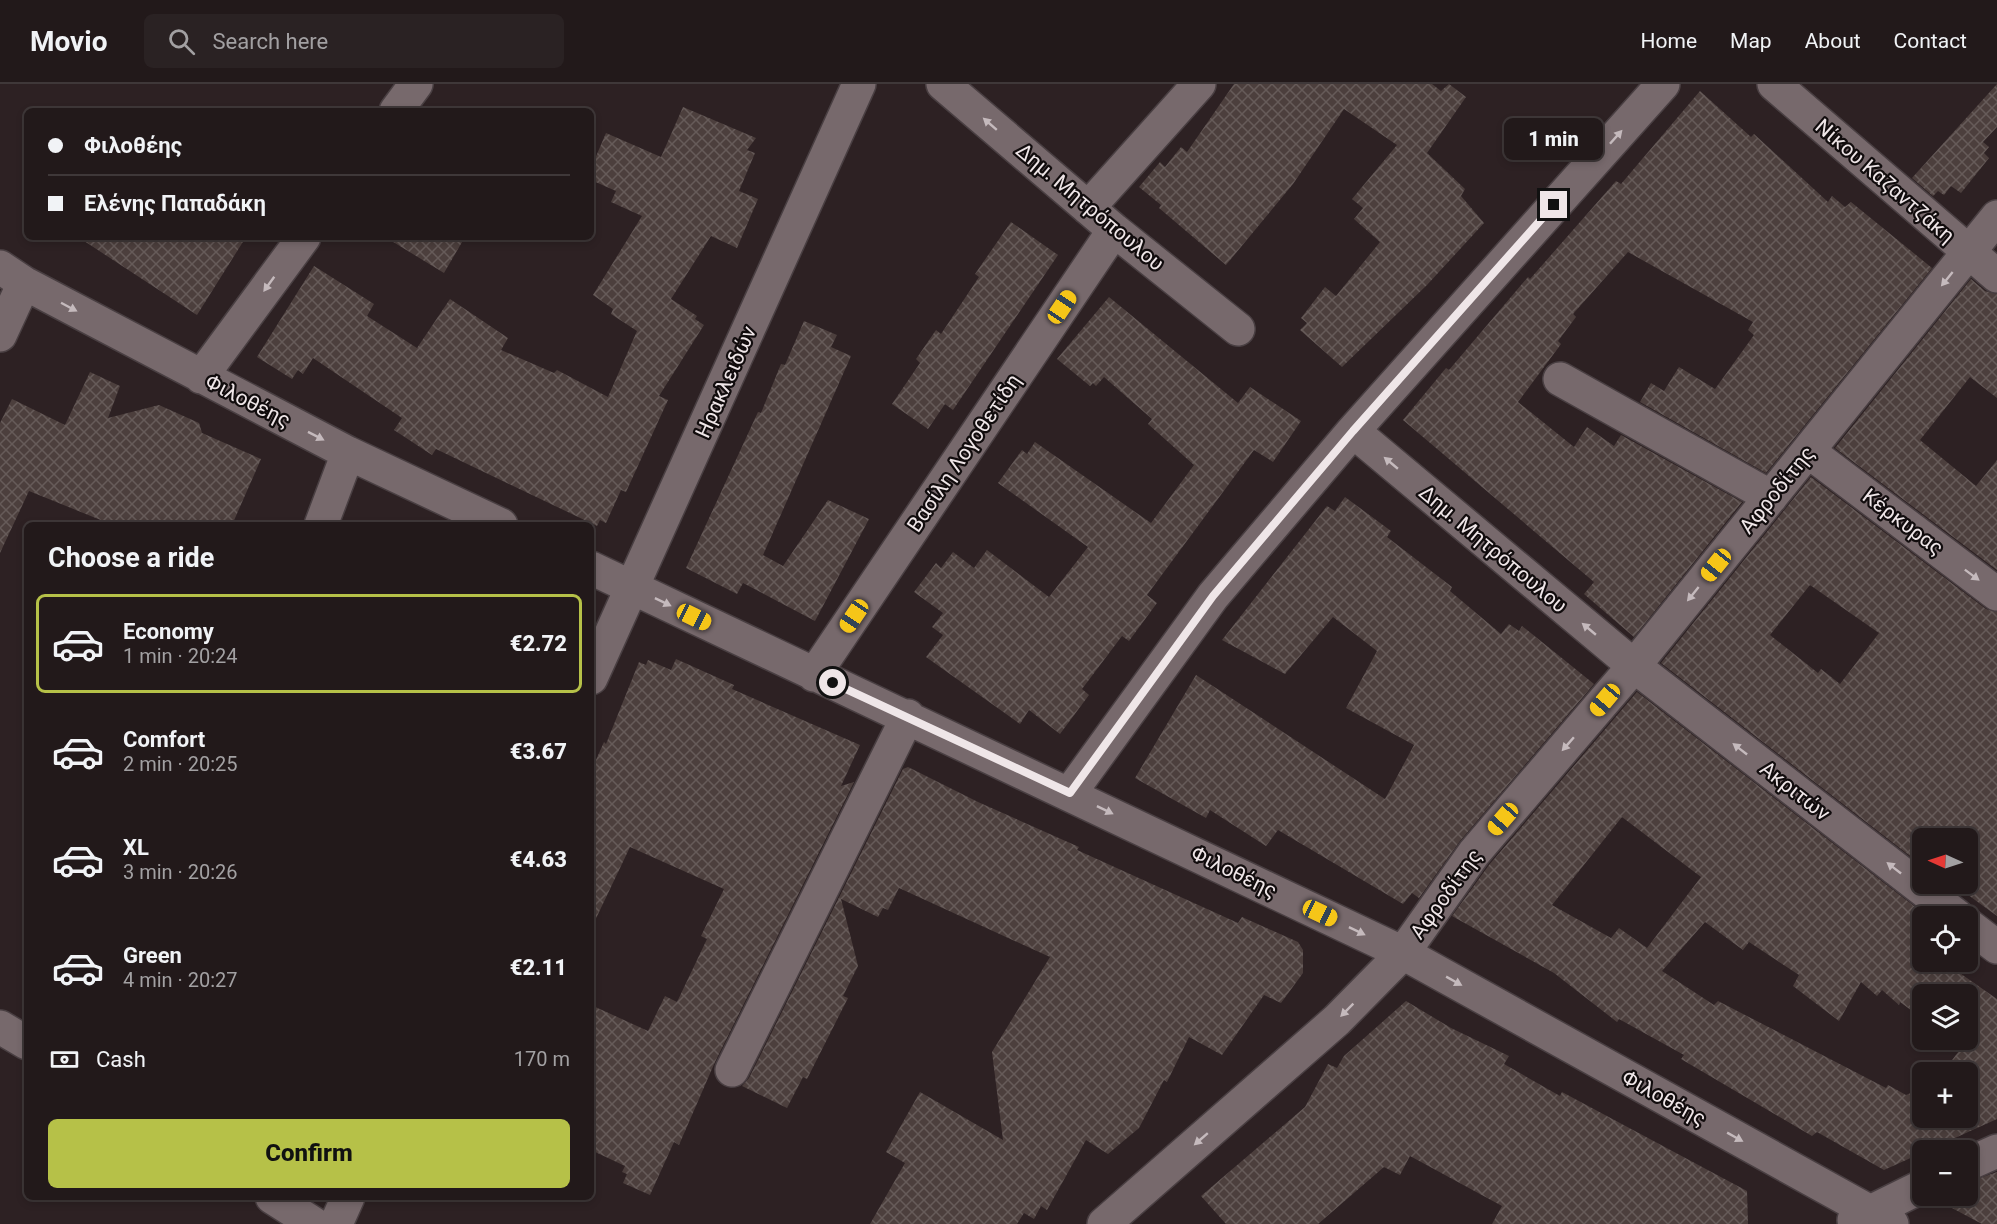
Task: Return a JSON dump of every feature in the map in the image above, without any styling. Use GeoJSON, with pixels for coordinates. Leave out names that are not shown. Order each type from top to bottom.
{"type":"FeatureCollection","features":[{"type":"Feature","properties":{"kind":"street"},"geometry":{"type":"LineString","coordinates":[[398,108],[416,84]]}},
{"type":"Feature","properties":{"kind":"street","name":"Ηρακλειδών"},"geometry":{"type":"LineString","coordinates":[[594,672],[634,588],[859,84]]}},
{"type":"Feature","properties":{"kind":"street","name":"Δημ. Μητρόπουλου"},"geometry":{"type":"LineString","coordinates":[[943,84],[1114,230],[1238,329]]}},
{"type":"Feature","properties":{"kind":"street"},"geometry":{"type":"LineString","coordinates":[[1088,208],[1199,84]]}},
{"type":"Feature","properties":{"kind":"street"},"geometry":{"type":"LineString","coordinates":[[1070,793],[1213,596],[1353,431],[1663,84]]}},
{"type":"Feature","properties":{"kind":"street","name":"Νίκου Καζαντζάκη"},"geometry":{"type":"LineString","coordinates":[[1774,84],[1997,276]]}},
{"type":"Feature","properties":{"kind":"street","name":"Αφροδίτης"},"geometry":{"type":"LineString","coordinates":[[1104,1224],[1337,1020],[1403,953],[1474,853],[1634,666],[1997,217]]}},
{"type":"Feature","properties":{"kind":"street","name":"Βασίλη Λογοθετίδη"},"geometry":{"type":"LineString","coordinates":[[814,675],[1114,230]]}},
{"type":"Feature","properties":{"kind":"street"},"geometry":{"type":"LineString","coordinates":[[201,377],[302,240]]}},
{"type":"Feature","properties":{"kind":"street"},"geometry":{"type":"LineString","coordinates":[[0,335],[12,275]]}},
{"type":"Feature","properties":{"kind":"street","name":"Φιλοθέης"},"geometry":{"type":"LineString","coordinates":[[12,275],[348,453],[495,522]]}},
{"type":"Feature","properties":{"kind":"street"},"geometry":{"type":"LineString","coordinates":[[1560,379],[1771,497]]}},
{"type":"Feature","properties":{"kind":"street","name":"Δημ. Μητρόπουλου"},"geometry":{"type":"LineString","coordinates":[[1353,431],[1634,666]]}},
{"type":"Feature","properties":{"kind":"street","name":"Κέρκυρας"},"geometry":{"type":"LineString","coordinates":[[1808,451],[1997,594]]}},
{"type":"Feature","properties":{"kind":"street"},"geometry":{"type":"LineString","coordinates":[[322,522],[348,453]]}},
{"type":"Feature","properties":{"kind":"street","name":"Φιλοθέης"},"geometry":{"type":"LineString","coordinates":[[594,569],[814,675],[908,716],[1403,953],[1869,1220]]}},
{"type":"Feature","properties":{"kind":"street","name":"Ακριτών"},"geometry":{"type":"LineString","coordinates":[[1634,666],[1944,906]]}},
{"type":"Feature","properties":{"kind":"street"},"geometry":{"type":"LineString","coordinates":[[732,1070],[908,716]]}},
{"type":"Feature","properties":{"kind":"street"},"geometry":{"type":"LineString","coordinates":[[1978,933],[1997,947]]}},
{"type":"Feature","properties":{"kind":"street"},"geometry":{"type":"LineString","coordinates":[[0,1027],[24,1041]]}},
{"type":"Feature","properties":{"kind":"street"},"geometry":{"type":"LineString","coordinates":[[1978,1160],[1997,1151]]}},
{"type":"Feature","properties":{"kind":"street"},"geometry":{"type":"LineString","coordinates":[[1869,1220],[1912,1192]]}},
{"type":"Feature","properties":{"kind":"street"},"geometry":{"type":"LineString","coordinates":[[277,1200],[315,1224]]}},
{"type":"Feature","properties":{"kind":"street"},"geometry":{"type":"LineString","coordinates":[[336,1224],[347,1200]]}},
{"type":"Feature","properties":{"kind":"building"},"geometry":{"type":"Polygon","coordinates":[[[1234,84],[1432,84],[1441,91],[1449,84],[1466,97],[1427,153],[1465,189],[1461,196],[1484,223],[1427,285],[1342,367],[1300,330],[1307,323],[1301,318],[1325,287],[1336,296],[1380,242],[1354,219],[1363,208],[1352,199],[1397,145],[1344,109],[1293,184],[1226,265],[1159,208],[1161,205],[1139,187],[1160,162],[1165,167],[1181,147],[1187,152],[1234,84]]]}},
{"type":"Feature","properties":{"kind":"building"},"geometry":{"type":"Polygon","coordinates":[[[1997,84],[1997,127],[1983,142],[1989,147],[1984,153],[1989,158],[1961,193],[1951,186],[1944,195],[1938,191],[1933,196],[1912,178],[1997,84]]]}},
{"type":"Feature","properties":{"kind":"building"},"geometry":{"type":"Polygon","coordinates":[[[1700,91],[1751,137],[1754,134],[1828,202],[1832,196],[1845,207],[1851,202],[1932,268],[1766,473],[1640,402],[1651,383],[1664,391],[1679,367],[1715,389],[1754,335],[1748,330],[1753,322],[1628,252],[1573,314],[1576,317],[1558,341],[1561,344],[1518,402],[1574,447],[1587,427],[1614,446],[1621,435],[1742,502],[1634,637],[1584,594],[1594,582],[1403,420],[1446,368],[1449,370],[1528,277],[1530,279],[1616,181],[1621,184],[1700,91]]]}},
{"type":"Feature","properties":{"kind":"building"},"geometry":{"type":"Polygon","coordinates":[[[683,107],[756,138],[747,150],[755,153],[739,191],[758,199],[737,248],[711,236],[671,299],[697,316],[695,319],[704,325],[659,396],[668,400],[626,492],[621,490],[606,523],[600,520],[597,526],[594,522],[589,522],[436,449],[432,455],[394,430],[402,418],[313,358],[303,374],[298,370],[292,379],[257,357],[314,266],[374,304],[367,316],[417,348],[450,299],[508,338],[501,350],[554,373],[557,370],[608,397],[637,331],[611,314],[613,309],[593,295],[642,216],[611,202],[616,191],[594,181],[594,161],[606,133],[661,157],[683,107]]]}},
{"type":"Feature","properties":{"kind":"building"},"geometry":{"type":"Polygon","coordinates":[[[1011,222],[1058,255],[953,410],[945,404],[928,429],[892,404],[920,363],[916,359],[936,330],[941,334],[979,277],[975,274],[1011,222]]]}},
{"type":"Feature","properties":{"kind":"building"},"geometry":{"type":"Polygon","coordinates":[[[83,240],[244,240],[197,315],[83,240]]]}},
{"type":"Feature","properties":{"kind":"building"},"geometry":{"type":"Polygon","coordinates":[[[390,240],[463,240],[444,273],[390,240]]]}},
{"type":"Feature","properties":{"kind":"building"},"geometry":{"type":"Polygon","coordinates":[[[1971,279],[1985,291],[1997,294],[1997,398],[1970,377],[1920,440],[1976,486],[1997,460],[1997,570],[1835,448],[1971,279]]]}},
{"type":"Feature","properties":{"kind":"building"},"geometry":{"type":"Polygon","coordinates":[[[1109,297],[1238,403],[1250,387],[1301,421],[1273,462],[1254,450],[1147,595],[1157,603],[1129,641],[1122,636],[1082,689],[1089,695],[1060,734],[1029,710],[1020,724],[926,657],[943,635],[932,627],[943,613],[914,592],[936,563],[941,568],[953,552],[974,568],[987,550],[1049,597],[1088,547],[998,483],[1022,450],[1027,454],[1035,442],[1151,523],[1194,465],[1148,424],[1152,419],[1104,377],[1096,386],[1093,383],[1090,386],[1057,359],[1109,297]]]}},
{"type":"Feature","properties":{"kind":"building"},"geometry":{"type":"Polygon","coordinates":[[[804,321],[837,335],[831,347],[851,356],[763,555],[783,566],[828,500],[869,519],[815,621],[743,583],[737,594],[686,568],[758,412],[761,413],[781,364],[785,365],[804,321]]]}},
{"type":"Feature","properties":{"kind":"building"},"geometry":{"type":"Polygon","coordinates":[[[90,372],[120,386],[108,418],[159,405],[199,423],[202,433],[261,459],[233,522],[106,522],[29,491],[0,553],[0,423],[12,399],[65,425],[90,372]]]}},
{"type":"Feature","properties":{"kind":"building"},"geometry":{"type":"Polygon","coordinates":[[[1811,477],[1986,609],[1997,612],[1997,916],[1967,894],[1978,894],[1978,828],[1912,828],[1912,857],[1661,663],[1811,477]],[[1810,585],[1770,635],[1818,673],[1821,669],[1840,684],[1879,633],[1810,585]]]}},
{"type":"Feature","properties":{"kind":"building"},"geometry":{"type":"Polygon","coordinates":[[[1345,497],[1391,531],[1387,537],[1452,587],[1450,591],[1501,634],[1509,624],[1519,631],[1522,626],[1594,684],[1460,841],[1419,898],[1412,893],[1403,904],[1278,830],[1266,846],[1210,810],[1206,818],[1135,778],[1196,675],[1385,799],[1414,745],[1346,708],[1377,651],[1333,617],[1285,674],[1222,640],[1327,506],[1335,511],[1345,497]]]}},
{"type":"Feature","properties":{"kind":"building"},"geometry":{"type":"Polygon","coordinates":[[[676,659],[734,685],[732,689],[860,745],[841,786],[854,782],[715,1062],[679,1145],[674,1142],[650,1195],[623,1183],[627,1174],[622,1172],[625,1166],[594,1151],[594,1006],[648,1031],[665,996],[677,1002],[707,939],[701,936],[724,889],[630,847],[594,923],[594,764],[604,742],[606,744],[639,662],[646,665],[648,660],[671,670],[676,659]]]}},
{"type":"Feature","properties":{"kind":"building"},"geometry":{"type":"Polygon","coordinates":[[[1637,692],[1914,906],[1912,906],[1912,972],[1958,972],[1976,984],[1912,984],[1912,1011],[1900,1002],[1899,1005],[1882,990],[1877,996],[1861,982],[1839,1021],[1793,986],[1799,975],[1749,942],[1743,950],[1705,922],[1662,971],[1714,1005],[1718,1001],[1886,1088],[1888,1085],[1906,1095],[1912,1093],[1912,1128],[1977,1128],[1950,1140],[1912,1140],[1912,1157],[1884,1170],[1817,1132],[1812,1136],[1681,1059],[1684,1055],[1619,1019],[1617,1022],[1554,973],[1452,916],[1489,865],[1637,692]],[[1622,817],[1552,905],[1611,938],[1619,928],[1647,948],[1701,877],[1622,817]]]}},
{"type":"Feature","properties":{"kind":"building"},"geometry":{"type":"Polygon","coordinates":[[[908,767],[978,802],[1079,847],[1077,850],[1238,923],[1242,917],[1298,942],[1303,950],[1303,973],[1281,1003],[1264,995],[1222,1055],[1189,1037],[1167,1082],[1164,1080],[1139,1128],[1108,1154],[1086,1140],[1047,1210],[1041,1206],[1034,1219],[1024,1213],[1017,1224],[870,1224],[905,1163],[886,1152],[920,1092],[1003,1140],[992,1052],[1050,957],[899,888],[888,910],[883,908],[878,917],[841,899],[858,966],[843,996],[848,998],[807,1079],[803,1077],[787,1108],[742,1086],[749,1078],[903,769],[908,767]]]}},
{"type":"Feature","properties":{"kind":"building"},"geometry":{"type":"Polygon","coordinates":[[[1978,986],[1997,999],[1997,1119],[1978,1128],[1978,1062],[1951,1062],[1960,1050],[1978,1050],[1978,986]]]}},
{"type":"Feature","properties":{"kind":"building"},"geometry":{"type":"Polygon","coordinates":[[[1406,1001],[1451,1028],[1509,1056],[1504,1064],[1560,1096],[1562,1092],[1747,1191],[1748,1224],[1492,1224],[1502,1206],[1410,1156],[1400,1175],[1384,1167],[1318,1224],[1226,1224],[1201,1196],[1305,1107],[1328,1064],[1337,1068],[1344,1056],[1406,1001]]]}},
{"type":"Feature","properties":{"kind":"building"},"geometry":{"type":"Polygon","coordinates":[[[1997,1172],[1997,1224],[1982,1224],[1952,1208],[1953,1206],[1978,1206],[1978,1179],[1997,1172]]]}},
{"type":"Feature","properties":{"kind":"route"},"geometry":{"type":"LineString","coordinates":[[833,683],[1070,793],[1213,596],[1353,431],[1554,205]]}}]}
